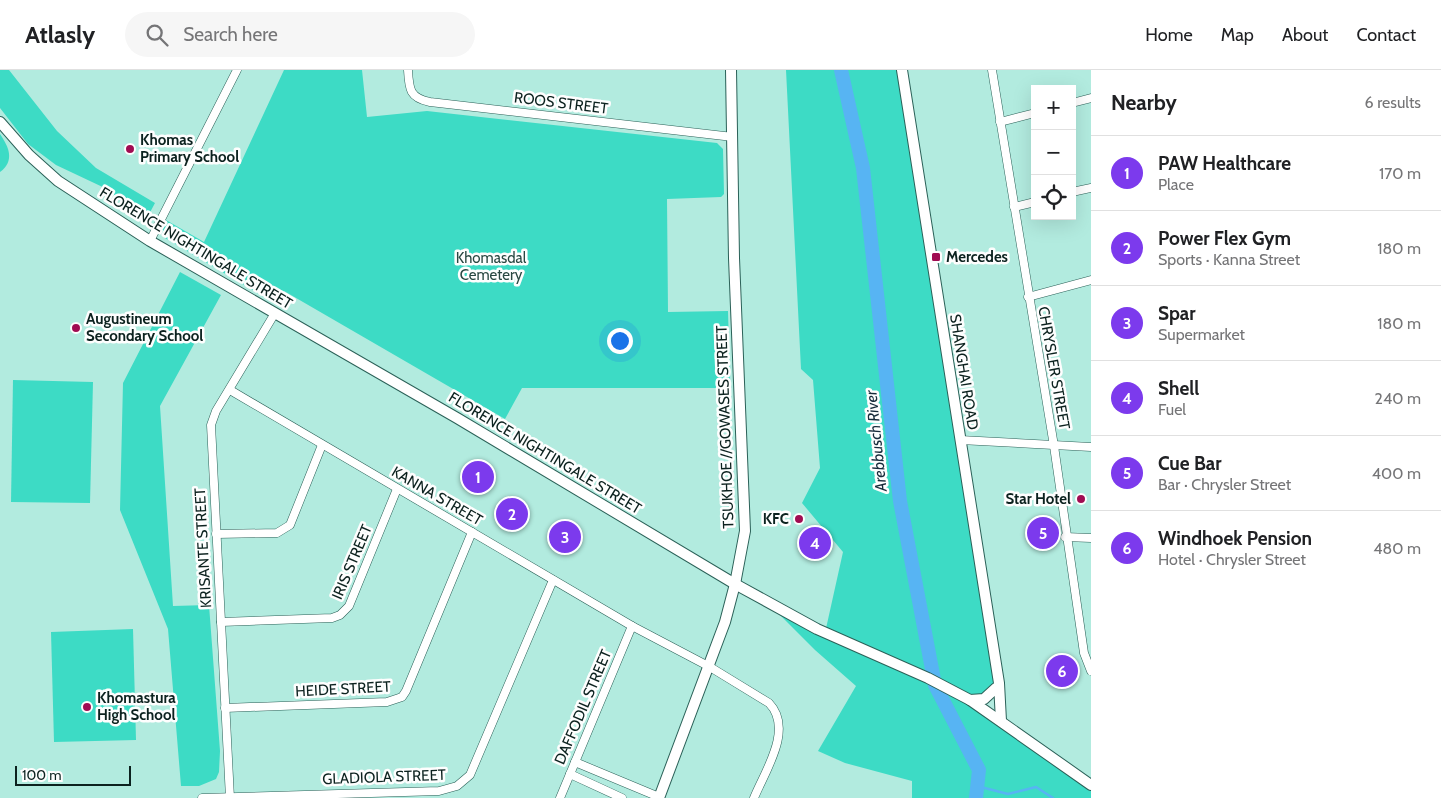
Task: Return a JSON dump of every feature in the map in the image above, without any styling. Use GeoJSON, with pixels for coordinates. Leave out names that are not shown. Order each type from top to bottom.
{"type":"FeatureCollection","features":[{"type":"Feature","properties":{"kind":"street"},"geometry":{"type":"LineString","coordinates":[[150,242],[237,70]]}},
{"type":"Feature","properties":{"kind":"street","name":"ROOS STREET"},"geometry":{"type":"LineString","coordinates":[[408,70],[413,94],[418,100],[733,137]]}},
{"type":"Feature","properties":{"kind":"street","name":"TSUKHOE //GOWASES STREET"},"geometry":{"type":"LineString","coordinates":[[659,798],[710,667],[735,584],[745,531],[738,396],[731,70]]}},
{"type":"Feature","properties":{"kind":"street","name":"SHANGHAI ROAD"},"geometry":{"type":"LineString","coordinates":[[902,70],[997,683],[998,719]]}},
{"type":"Feature","properties":{"kind":"street","name":"CHRYSLER STREET"},"geometry":{"type":"LineString","coordinates":[[992,70],[1054,446],[1084,653],[1091,671]]}},
{"type":"Feature","properties":{"kind":"street"},"geometry":{"type":"LineString","coordinates":[[1076,102],[1091,98]]}},
{"type":"Feature","properties":{"kind":"street"},"geometry":{"type":"LineString","coordinates":[[1000,122],[1031,114]]}},
{"type":"Feature","properties":{"kind":"street","name":"FLORENCE NIGHTINGALE STREET"},"geometry":{"type":"LineString","coordinates":[[0,122],[29,155],[58,181],[150,242],[457,418],[735,584],[817,630],[928,678],[970,700],[1091,785]]}},
{"type":"Feature","properties":{"kind":"street"},"geometry":{"type":"LineString","coordinates":[[1076,191],[1091,188]]}},
{"type":"Feature","properties":{"kind":"street"},"geometry":{"type":"LineString","coordinates":[[1014,207],[1031,203]]}},
{"type":"Feature","properties":{"kind":"street"},"geometry":{"type":"LineString","coordinates":[[1028,297],[1091,280]]}},
{"type":"Feature","properties":{"kind":"street","name":"KRISANTE STREET"},"geometry":{"type":"LineString","coordinates":[[230,797],[211,425],[216,411],[275,313]]}},
{"type":"Feature","properties":{"kind":"street","name":"KANNA STREET"},"geometry":{"type":"LineString","coordinates":[[230,390],[632,626],[710,667],[769,703],[776,710],[779,728],[777,743],[754,798]]}},
{"type":"Feature","properties":{"kind":"street"},"geometry":{"type":"LineString","coordinates":[[960,440],[1091,447]]}},
{"type":"Feature","properties":{"kind":"street"},"geometry":{"type":"LineString","coordinates":[[216,534],[277,533],[290,525],[322,445]]}},
{"type":"Feature","properties":{"kind":"street","name":"IRIS STREET"},"geometry":{"type":"LineString","coordinates":[[221,622],[332,618],[340,616],[349,606],[397,489]]}},
{"type":"Feature","properties":{"kind":"street","name":"HEIDE STREET"},"geometry":{"type":"LineString","coordinates":[[225,708],[387,702],[402,697],[472,532]]}},
{"type":"Feature","properties":{"kind":"street"},"geometry":{"type":"LineString","coordinates":[[1066,537],[1091,538]]}},
{"type":"Feature","properties":{"kind":"street","name":"GLADIOLA STREET"},"geometry":{"type":"LineString","coordinates":[[202,798],[439,791],[450,790],[464,782],[470,775],[553,580]]}},
{"type":"Feature","properties":{"kind":"street","name":"DAFFODIL STREET"},"geometry":{"type":"LineString","coordinates":[[560,798],[632,626]]}},
{"type":"Feature","properties":{"kind":"street"},"geometry":{"type":"LineString","coordinates":[[970,700],[984,699],[997,683]]}},
{"type":"Feature","properties":{"kind":"street"},"geometry":{"type":"LineString","coordinates":[[575,762],[659,798]]}},
{"type":"Feature","properties":{"kind":"street"},"geometry":{"type":"LineString","coordinates":[[570,774],[622,798]]}},
{"type":"Feature","properties":{"kind":"green space"},"geometry":{"type":"Polygon","coordinates":[[[0,70],[9,70],[57,131],[96,168],[155,203],[147,218],[139,218],[109,190],[56,165],[28,144],[0,108],[0,70]]]}},
{"type":"Feature","properties":{"kind":"green space","name":"Khomasdal Cemetery"},"geometry":{"type":"Polygon","coordinates":[[[284,70],[362,70],[367,117],[427,111],[717,143],[723,149],[724,194],[721,197],[667,199],[668,312],[728,311],[730,382],[726,388],[522,388],[505,419],[284,291],[276,304],[165,238],[162,232],[166,220],[204,242],[284,70]]]}},
{"type":"Feature","properties":{"kind":"green space"},"geometry":{"type":"Polygon","coordinates":[[[786,70],[902,70],[996,688],[978,700],[1091,785],[1091,798],[912,798],[912,781],[845,763],[818,751],[856,686],[815,650],[765,600],[825,633],[843,552],[802,503],[820,468],[813,380],[801,369],[786,70]]]}},
{"type":"Feature","properties":{"kind":"green space"},"geometry":{"type":"Polygon","coordinates":[[[0,134],[8,149],[9,159],[5,168],[0,172],[0,134]]]}},
{"type":"Feature","properties":{"kind":"green space"},"geometry":{"type":"Polygon","coordinates":[[[180,272],[221,295],[160,406],[173,606],[209,605],[220,751],[219,772],[216,779],[199,786],[181,786],[168,629],[120,510],[123,383],[180,272]]]}},
{"type":"Feature","properties":{"kind":"green space"},"geometry":{"type":"Polygon","coordinates":[[[13,380],[93,382],[90,503],[11,502],[13,380]]]}},
{"type":"Feature","properties":{"kind":"green space"},"geometry":{"type":"Polygon","coordinates":[[[133,629],[136,740],[54,742],[51,632],[133,629]]]}},
{"type":"Feature","properties":{"kind":"waterway","name":"Arebbusch River"},"geometry":{"type":"LineString","coordinates":[[841,70],[863,168],[900,501],[935,685],[979,770],[976,798]]}},
{"type":"Feature","properties":{"kind":"waterway"},"geometry":{"type":"LineString","coordinates":[[977,786],[1008,794],[1036,787],[1053,798]]}},
{"type":"Feature","properties":{"kind":"place","name":"Khomas Primary School"},"geometry":{"type":"Point","coordinates":[130,149]}},
{"type":"Feature","properties":{"kind":"place","name":"Mercedes"},"geometry":{"type":"Point","coordinates":[936,257]}},
{"type":"Feature","properties":{"kind":"place","name":"Augustineum Secondary School"},"geometry":{"type":"Point","coordinates":[76,328]}},
{"type":"Feature","properties":{"kind":"place","name":"PAW Healthcare"},"geometry":{"type":"Point","coordinates":[478,477]}},
{"type":"Feature","properties":{"kind":"place","name":"Star Hotel"},"geometry":{"type":"Point","coordinates":[1081,499]}},
{"type":"Feature","properties":{"kind":"place","name":"Power Flex Gym"},"geometry":{"type":"Point","coordinates":[512,514]}},
{"type":"Feature","properties":{"kind":"place","name":"KFC"},"geometry":{"type":"Point","coordinates":[799,519]}},
{"type":"Feature","properties":{"kind":"place","name":"Cue Bar"},"geometry":{"type":"Point","coordinates":[1043,533]}},
{"type":"Feature","properties":{"kind":"place","name":"Spar"},"geometry":{"type":"Point","coordinates":[565,537]}},
{"type":"Feature","properties":{"kind":"place","name":"Shell"},"geometry":{"type":"Point","coordinates":[815,543]}},
{"type":"Feature","properties":{"kind":"place","name":"Windhoek Pension"},"geometry":{"type":"Point","coordinates":[1062,671]}},
{"type":"Feature","properties":{"kind":"place","name":"Khomastura High School"},"geometry":{"type":"Point","coordinates":[87,707]}}]}
